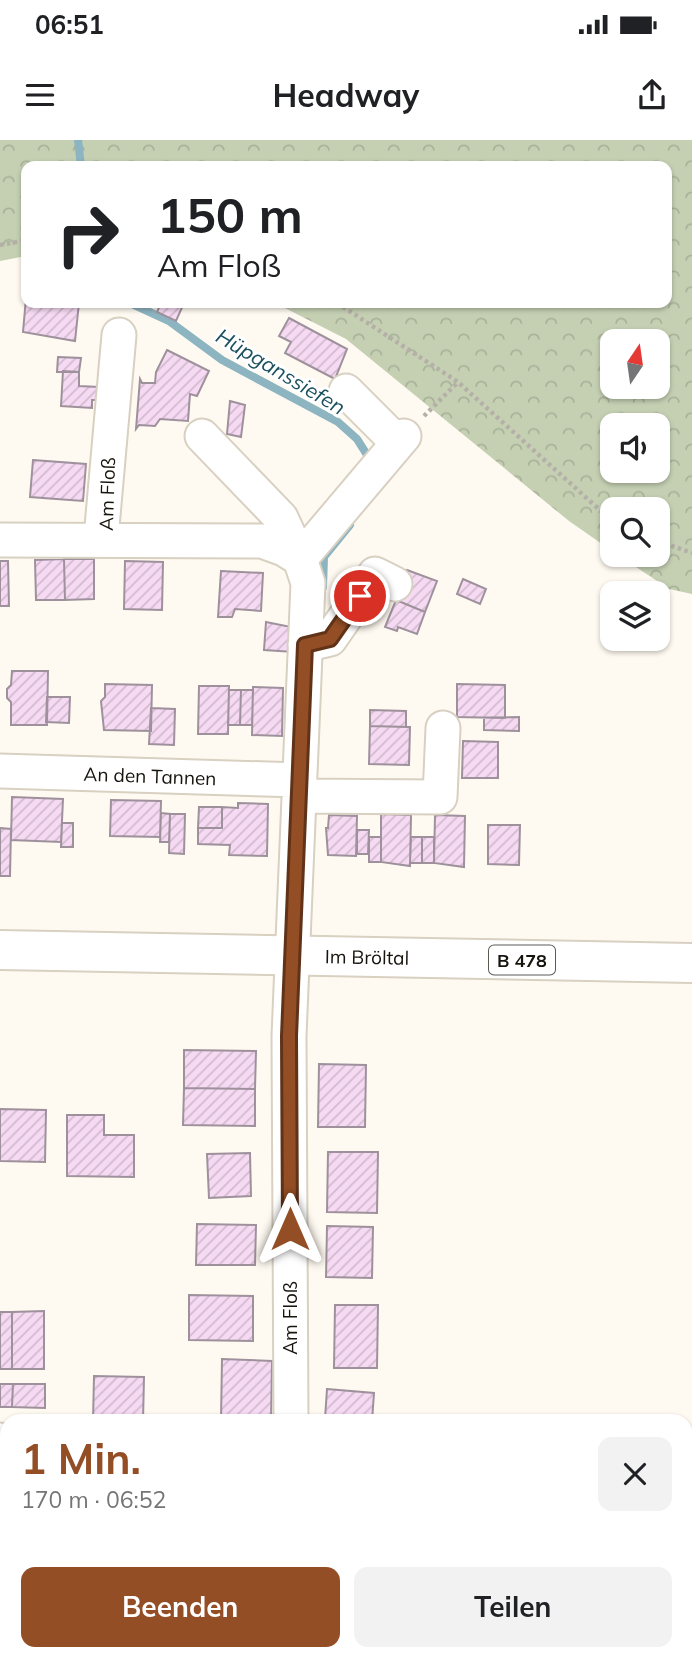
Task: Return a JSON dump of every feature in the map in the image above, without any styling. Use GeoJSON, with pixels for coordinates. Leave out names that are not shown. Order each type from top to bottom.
{"type":"FeatureCollection","features":[{"type":"Feature","properties":{"kind":"main road","name":"Im Bröltal"},"geometry":{"type":"LineString","coordinates":[[0,950],[692,963]]}},
{"type":"Feature","properties":{"kind":"street","name":"Am Floß"},"geometry":{"type":"LineString","coordinates":[[119,335],[101,538],[262,541],[284,549],[300,559]]}},
{"type":"Feature","properties":{"kind":"street"},"geometry":{"type":"LineString","coordinates":[[300,559],[401,440],[346,391]]}},
{"type":"Feature","properties":{"kind":"street","name":"Am Floß"},"geometry":{"type":"LineString","coordinates":[[202,436],[281,518],[308,583],[305,645],[307,791],[289,1036],[291,1414]]}},
{"type":"Feature","properties":{"kind":"street"},"geometry":{"type":"LineString","coordinates":[[0,540],[101,538]]}},
{"type":"Feature","properties":{"kind":"street"},"geometry":{"type":"LineString","coordinates":[[305,645],[330,639],[375,574],[395,584]]}},
{"type":"Feature","properties":{"kind":"street"},"geometry":{"type":"LineString","coordinates":[[307,791],[440,797],[443,728]]}},
{"type":"Feature","properties":{"kind":"street","name":"An den Tannen"},"geometry":{"type":"LineString","coordinates":[[0,771],[307,791]]}},
{"type":"Feature","properties":{"kind":"path"},"geometry":{"type":"LineString","coordinates":[[0,245],[21,241]]}},
{"type":"Feature","properties":{"kind":"path"},"geometry":{"type":"LineString","coordinates":[[345,308],[458,382],[600,510]]}},
{"type":"Feature","properties":{"kind":"path"},"geometry":{"type":"LineString","coordinates":[[401,440],[458,382]]}},
{"type":"Feature","properties":{"kind":"path"},"geometry":{"type":"LineString","coordinates":[[670,545],[692,553]]}},
{"type":"Feature","properties":{"kind":"green space"},"geometry":{"type":"Polygon","coordinates":[[[0,140],[692,140],[692,594],[670,589],[670,581],[657,581],[636,567],[670,567],[670,497],[600,497],[600,543],[569,521],[346,339],[285,308],[672,308],[672,161],[21,161],[21,257],[0,261],[0,140]]]}},
{"type":"Feature","properties":{"kind":"building"},"geometry":{"type":"Polygon","coordinates":[[[25,308],[78,308],[75,341],[23,332],[25,308]]]}},
{"type":"Feature","properties":{"kind":"building"},"geometry":{"type":"Polygon","coordinates":[[[159,308],[182,308],[176,321],[157,312],[159,308]]]}},
{"type":"Feature","properties":{"kind":"building"},"geometry":{"type":"Polygon","coordinates":[[[289,318],[347,349],[335,379],[285,353],[291,342],[279,336],[289,318]]]}},
{"type":"Feature","properties":{"kind":"building"},"geometry":{"type":"Polygon","coordinates":[[[167,350],[209,371],[197,396],[190,394],[188,421],[160,419],[155,426],[139,425],[136,429],[140,379],[142,383],[155,383],[156,372],[167,350]]]}},
{"type":"Feature","properties":{"kind":"building"},"geometry":{"type":"Polygon","coordinates":[[[58,357],[81,358],[79,372],[57,372],[58,357]]]}},
{"type":"Feature","properties":{"kind":"building"},"geometry":{"type":"Polygon","coordinates":[[[63,371],[79,372],[79,386],[99,387],[98,400],[92,400],[92,408],[61,406],[63,371]]]}},
{"type":"Feature","properties":{"kind":"building"},"geometry":{"type":"Polygon","coordinates":[[[230,401],[245,405],[241,437],[227,434],[230,401]]]}},
{"type":"Feature","properties":{"kind":"building"},"geometry":{"type":"Polygon","coordinates":[[[33,460],[86,464],[83,501],[30,497],[33,460]]]}},
{"type":"Feature","properties":{"kind":"building"},"geometry":{"type":"Polygon","coordinates":[[[64,559],[65,600],[36,600],[35,560],[64,559]]]}},
{"type":"Feature","properties":{"kind":"building"},"geometry":{"type":"Polygon","coordinates":[[[64,559],[94,559],[94,599],[65,600],[64,559]]]}},
{"type":"Feature","properties":{"kind":"building"},"geometry":{"type":"Polygon","coordinates":[[[0,561],[8,561],[9,606],[0,606],[0,561]]]}},
{"type":"Feature","properties":{"kind":"building"},"geometry":{"type":"Polygon","coordinates":[[[125,561],[163,562],[162,610],[124,609],[125,561]]]}},
{"type":"Feature","properties":{"kind":"building"},"geometry":{"type":"Polygon","coordinates":[[[407,570],[437,581],[425,612],[396,600],[407,570]]]}},
{"type":"Feature","properties":{"kind":"building"},"geometry":{"type":"Polygon","coordinates":[[[221,571],[263,573],[261,611],[235,609],[232,617],[218,617],[221,571]]]}},
{"type":"Feature","properties":{"kind":"building"},"geometry":{"type":"Polygon","coordinates":[[[463,579],[486,589],[480,604],[457,594],[463,579]]]}},
{"type":"Feature","properties":{"kind":"building"},"geometry":{"type":"Polygon","coordinates":[[[396,600],[425,612],[417,634],[398,627],[397,631],[385,627],[396,600]]]}},
{"type":"Feature","properties":{"kind":"building"},"geometry":{"type":"Polygon","coordinates":[[[266,622],[296,628],[294,652],[264,650],[266,622]]]}},
{"type":"Feature","properties":{"kind":"building"},"geometry":{"type":"Polygon","coordinates":[[[12,671],[48,671],[47,725],[11,725],[11,702],[7,698],[7,689],[11,685],[12,671]]]}},
{"type":"Feature","properties":{"kind":"building"},"geometry":{"type":"Polygon","coordinates":[[[105,684],[152,685],[151,731],[104,730],[101,701],[105,697],[105,684]]]}},
{"type":"Feature","properties":{"kind":"building"},"geometry":{"type":"Polygon","coordinates":[[[457,684],[505,685],[505,718],[457,717],[457,684]]]}},
{"type":"Feature","properties":{"kind":"building"},"geometry":{"type":"Polygon","coordinates":[[[199,686],[229,686],[228,734],[198,734],[199,686]]]}},
{"type":"Feature","properties":{"kind":"building"},"geometry":{"type":"Polygon","coordinates":[[[253,687],[283,688],[282,736],[252,735],[253,687]]]}},
{"type":"Feature","properties":{"kind":"building"},"geometry":{"type":"Polygon","coordinates":[[[229,690],[241,690],[240,725],[228,725],[229,690]]]}},
{"type":"Feature","properties":{"kind":"building"},"geometry":{"type":"Polygon","coordinates":[[[241,690],[253,690],[252,725],[240,725],[241,690]]]}},
{"type":"Feature","properties":{"kind":"building"},"geometry":{"type":"Polygon","coordinates":[[[47,697],[70,697],[69,723],[46,722],[47,697]]]}},
{"type":"Feature","properties":{"kind":"building"},"geometry":{"type":"Polygon","coordinates":[[[151,708],[175,709],[174,745],[149,744],[151,708]]]}},
{"type":"Feature","properties":{"kind":"building"},"geometry":{"type":"Polygon","coordinates":[[[370,710],[406,711],[406,727],[370,726],[370,710]]]}},
{"type":"Feature","properties":{"kind":"building"},"geometry":{"type":"Polygon","coordinates":[[[519,717],[519,731],[484,730],[484,718],[519,717]]]}},
{"type":"Feature","properties":{"kind":"building"},"geometry":{"type":"Polygon","coordinates":[[[370,726],[410,727],[409,765],[369,764],[370,726]]]}},
{"type":"Feature","properties":{"kind":"building"},"geometry":{"type":"Polygon","coordinates":[[[463,741],[498,742],[498,778],[462,778],[463,741]]]}},
{"type":"Feature","properties":{"kind":"building"},"geometry":{"type":"Polygon","coordinates":[[[12,797],[63,799],[61,842],[11,840],[12,797]]]}},
{"type":"Feature","properties":{"kind":"building"},"geometry":{"type":"Polygon","coordinates":[[[111,800],[161,801],[160,837],[110,836],[111,800]]]}},
{"type":"Feature","properties":{"kind":"building"},"geometry":{"type":"Polygon","coordinates":[[[238,803],[268,804],[267,856],[229,855],[230,845],[198,844],[198,828],[222,828],[222,807],[238,808],[238,803]]]}},
{"type":"Feature","properties":{"kind":"building"},"geometry":{"type":"Polygon","coordinates":[[[199,807],[222,807],[222,828],[198,828],[199,807]]]}},
{"type":"Feature","properties":{"kind":"building"},"geometry":{"type":"Polygon","coordinates":[[[161,813],[170,814],[169,842],[160,842],[161,813]]]}},
{"type":"Feature","properties":{"kind":"building"},"geometry":{"type":"Polygon","coordinates":[[[170,814],[185,814],[184,854],[169,853],[170,814]]]}},
{"type":"Feature","properties":{"kind":"building"},"geometry":{"type":"Polygon","coordinates":[[[381,814],[411,815],[410,866],[381,862],[381,814]]]}},
{"type":"Feature","properties":{"kind":"building"},"geometry":{"type":"Polygon","coordinates":[[[329,815],[357,816],[356,856],[328,855],[326,828],[329,815]]]}},
{"type":"Feature","properties":{"kind":"building"},"geometry":{"type":"Polygon","coordinates":[[[435,815],[465,816],[464,867],[434,863],[435,815]]]}},
{"type":"Feature","properties":{"kind":"building"},"geometry":{"type":"Polygon","coordinates":[[[62,823],[73,823],[73,847],[61,847],[62,823]]]}},
{"type":"Feature","properties":{"kind":"building"},"geometry":{"type":"Polygon","coordinates":[[[488,825],[520,825],[519,865],[488,864],[488,825]]]}},
{"type":"Feature","properties":{"kind":"building"},"geometry":{"type":"Polygon","coordinates":[[[0,828],[11,829],[10,876],[0,876],[0,828]]]}},
{"type":"Feature","properties":{"kind":"building"},"geometry":{"type":"Polygon","coordinates":[[[357,830],[369,830],[368,854],[357,854],[357,830]]]}},
{"type":"Feature","properties":{"kind":"building"},"geometry":{"type":"Polygon","coordinates":[[[369,837],[381,837],[381,862],[369,862],[369,837]]]}},
{"type":"Feature","properties":{"kind":"building"},"geometry":{"type":"Polygon","coordinates":[[[411,837],[422,837],[422,863],[410,863],[411,837]]]}},
{"type":"Feature","properties":{"kind":"building"},"geometry":{"type":"Polygon","coordinates":[[[422,837],[434,837],[434,863],[422,863],[422,837]]]}},
{"type":"Feature","properties":{"kind":"building"},"geometry":{"type":"Polygon","coordinates":[[[184,1050],[256,1051],[255,1089],[184,1088],[184,1050]]]}},
{"type":"Feature","properties":{"kind":"building"},"geometry":{"type":"Polygon","coordinates":[[[319,1064],[366,1065],[365,1127],[318,1127],[319,1064]]]}},
{"type":"Feature","properties":{"kind":"building"},"geometry":{"type":"Polygon","coordinates":[[[184,1088],[255,1089],[255,1126],[183,1125],[184,1088]]]}},
{"type":"Feature","properties":{"kind":"building"},"geometry":{"type":"Polygon","coordinates":[[[0,1109],[46,1110],[45,1162],[0,1161],[0,1109]]]}},
{"type":"Feature","properties":{"kind":"building"},"geometry":{"type":"Polygon","coordinates":[[[67,1115],[104,1115],[104,1135],[134,1135],[134,1177],[67,1176],[67,1115]]]}},
{"type":"Feature","properties":{"kind":"building"},"geometry":{"type":"Polygon","coordinates":[[[328,1152],[378,1152],[377,1213],[327,1212],[328,1152]]]}},
{"type":"Feature","properties":{"kind":"building"},"geometry":{"type":"Polygon","coordinates":[[[250,1153],[251,1196],[209,1198],[207,1154],[250,1153]]]}},
{"type":"Feature","properties":{"kind":"building"},"geometry":{"type":"Polygon","coordinates":[[[197,1224],[256,1225],[255,1265],[196,1265],[197,1224]]]}},
{"type":"Feature","properties":{"kind":"building"},"geometry":{"type":"Polygon","coordinates":[[[327,1226],[373,1227],[372,1278],[326,1277],[327,1226]]]}},
{"type":"Feature","properties":{"kind":"building"},"geometry":{"type":"Polygon","coordinates":[[[189,1295],[253,1296],[253,1341],[189,1340],[189,1295]]]}},
{"type":"Feature","properties":{"kind":"building"},"geometry":{"type":"Polygon","coordinates":[[[335,1305],[378,1305],[377,1368],[334,1368],[335,1305]]]}},
{"type":"Feature","properties":{"kind":"building"},"geometry":{"type":"Polygon","coordinates":[[[44,1311],[44,1369],[12,1369],[12,1312],[44,1311]]]}},
{"type":"Feature","properties":{"kind":"building"},"geometry":{"type":"Polygon","coordinates":[[[0,1312],[12,1312],[12,1369],[0,1369],[0,1312]]]}},
{"type":"Feature","properties":{"kind":"building"},"geometry":{"type":"Polygon","coordinates":[[[222,1359],[272,1361],[271,1414],[221,1414],[222,1359]]]}},
{"type":"Feature","properties":{"kind":"building"},"geometry":{"type":"Polygon","coordinates":[[[94,1376],[144,1377],[143,1414],[93,1414],[94,1376]]]}},
{"type":"Feature","properties":{"kind":"building"},"geometry":{"type":"Polygon","coordinates":[[[0,1384],[13,1384],[12,1407],[0,1407],[0,1384]]]}},
{"type":"Feature","properties":{"kind":"building"},"geometry":{"type":"Polygon","coordinates":[[[13,1384],[45,1384],[45,1408],[12,1407],[13,1384]]]}},
{"type":"Feature","properties":{"kind":"building"},"geometry":{"type":"Polygon","coordinates":[[[327,1389],[374,1393],[372,1414],[325,1414],[327,1389]]]}},
{"type":"Feature","properties":{"kind":"waterway","name":"Hüpganssiefen"},"geometry":{"type":"LineString","coordinates":[[78,140],[80,161]]}},
{"type":"Feature","properties":{"kind":"waterway","name":"Hüpganssiefen"},"geometry":{"type":"LineString","coordinates":[[141,308],[169,321],[222,360],[338,422],[357,439],[369,458]]}},
{"type":"Feature","properties":{"kind":"waterway","name":"Hüpganssiefen"},"geometry":{"type":"LineString","coordinates":[[323,587],[324,557],[350,525]]}},
{"type":"Feature","properties":{"kind":"route"},"geometry":{"type":"LineString","coordinates":[[290,1229],[289,1036],[305,645],[330,639],[360,596]]}}]}
